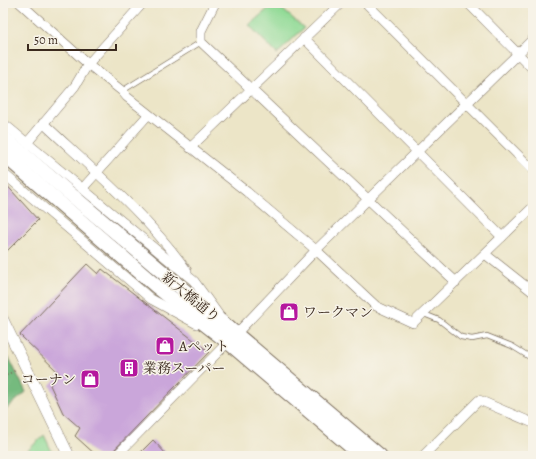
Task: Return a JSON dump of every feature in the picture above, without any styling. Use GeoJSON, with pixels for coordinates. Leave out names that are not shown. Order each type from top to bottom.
{"type":"FeatureCollection","features":[{"type":"Feature","properties":{"kind":"main road","name":"新大橋通り"},"geometry":{"type":"LineString","coordinates":[[3,137],[160,281]]}},
{"type":"Feature","properties":{"kind":"main road","name":"新大橋通り"},"geometry":{"type":"LineString","coordinates":[[3,154],[380,456]]}},
{"type":"Feature","properties":{"kind":"main road","name":"新大橋通り"},"geometry":{"type":"LineString","coordinates":[[228,335],[362,456]]}},
{"type":"Feature","properties":{"kind":"street"},"geometry":{"type":"LineString","coordinates":[[20,3],[148,115],[247,192],[316,250],[376,306],[413,323],[533,207]]}},
{"type":"Feature","properties":{"kind":"street"},"geometry":{"type":"LineString","coordinates":[[27,143],[75,86],[88,64],[144,3]]}},
{"type":"Feature","properties":{"kind":"street"},"geometry":{"type":"LineString","coordinates":[[215,3],[201,31],[201,42],[456,282]]}},
{"type":"Feature","properties":{"kind":"street"},"geometry":{"type":"LineString","coordinates":[[190,148],[340,3]]}},
{"type":"Feature","properties":{"kind":"street"},"geometry":{"type":"LineString","coordinates":[[366,3],[533,170]]}},
{"type":"Feature","properties":{"kind":"street"},"geometry":{"type":"LineString","coordinates":[[468,3],[533,69]]}},
{"type":"Feature","properties":{"kind":"street"},"geometry":{"type":"LineString","coordinates":[[304,38],[502,237]]}},
{"type":"Feature","properties":{"kind":"street"},"geometry":{"type":"LineString","coordinates":[[116,456],[228,335],[533,40]]}},
{"type":"Feature","properties":{"kind":"street"},"geometry":{"type":"LineString","coordinates":[[82,189],[148,115]]}},
{"type":"Feature","properties":{"kind":"street"},"geometry":{"type":"LineString","coordinates":[[3,123],[194,281]]}},
{"type":"Feature","properties":{"kind":"street"},"geometry":{"type":"LineString","coordinates":[[43,123],[96,173],[170,247],[194,281],[228,335]]}},
{"type":"Feature","properties":{"kind":"street"},"geometry":{"type":"LineString","coordinates":[[3,173],[151,299],[228,335]]}},
{"type":"Feature","properties":{"kind":"street"},"geometry":{"type":"LineString","coordinates":[[485,254],[533,292]]}},
{"type":"Feature","properties":{"kind":"street"},"geometry":{"type":"LineString","coordinates":[[3,320],[69,456]]}},
{"type":"Feature","properties":{"kind":"street"},"geometry":{"type":"LineString","coordinates":[[423,456],[479,400],[533,423]]}},
{"type":"Feature","properties":{"kind":"lane"},"geometry":{"type":"LineString","coordinates":[[122,91],[201,42]]}},
{"type":"Feature","properties":{"kind":"lane"},"geometry":{"type":"LineString","coordinates":[[424,314],[439,320],[461,337],[472,339],[487,336],[512,346],[533,359]]}},
{"type":"Feature","properties":{"kind":"path"},"geometry":{"type":"LineString","coordinates":[[3,377],[24,366]]}},
{"type":"Feature","properties":{"kind":"green space"},"geometry":{"type":"Polygon","coordinates":[[[275,3],[304,28],[277,54],[249,25],[275,3]]]}},
{"type":"Feature","properties":{"kind":"green space"},"geometry":{"type":"Polygon","coordinates":[[[9,358],[26,392],[3,412],[3,361],[9,358]]]}},
{"type":"Feature","properties":{"kind":"green space"},"geometry":{"type":"Polygon","coordinates":[[[44,435],[54,456],[22,456],[44,435]]]}},
{"type":"Feature","properties":{"kind":"building"},"geometry":{"type":"Polygon","coordinates":[[[3,181],[38,220],[3,255],[3,181]]]}},
{"type":"Feature","properties":{"kind":"building","name":"業務スーパー"},"geometry":{"type":"Polygon","coordinates":[[[87,264],[98,274],[102,269],[209,352],[112,452],[110,456],[97,456],[75,436],[80,428],[63,413],[50,385],[60,374],[20,335],[87,264]]]}},
{"type":"Feature","properties":{"kind":"building"},"geometry":{"type":"Polygon","coordinates":[[[153,440],[168,456],[137,456],[153,440]]]}},
{"type":"Feature","properties":{"kind":"place","name":"ワークマン"},"geometry":{"type":"Point","coordinates":[289,312]}},
{"type":"Feature","properties":{"kind":"place","name":"Aペット"},"geometry":{"type":"Point","coordinates":[165,346]}},
{"type":"Feature","properties":{"kind":"place","name":"業務スーパー"},"geometry":{"type":"Point","coordinates":[129,368]}},
{"type":"Feature","properties":{"kind":"place","name":"コーナン"},"geometry":{"type":"Point","coordinates":[90,379]}}]}
